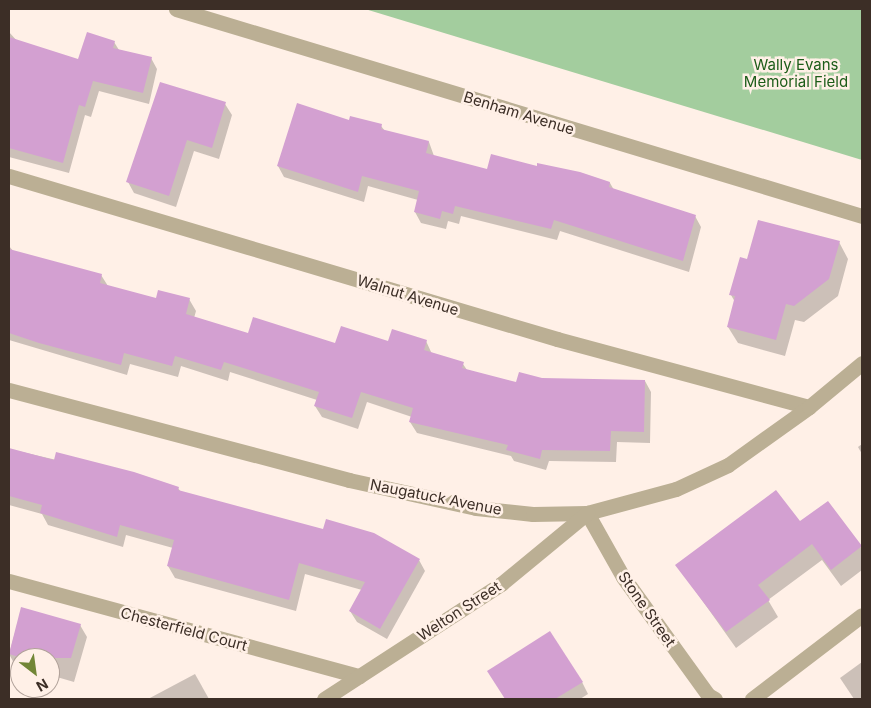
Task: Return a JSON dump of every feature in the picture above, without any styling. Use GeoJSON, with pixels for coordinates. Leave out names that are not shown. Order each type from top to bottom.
{"type":"FeatureCollection","features":[{"type":"Feature","properties":{"kind":"street","name":"Benham Avenue"},"geometry":{"type":"LineString","coordinates":[[176,9],[862,216]]}},
{"type":"Feature","properties":{"kind":"street","name":"Walnut Avenue"},"geometry":{"type":"LineString","coordinates":[[9,176],[557,339],[809,408]]}},
{"type":"Feature","properties":{"kind":"street","name":"Naugatuck Avenue"},"geometry":{"type":"LineString","coordinates":[[9,390],[349,480],[476,508],[534,514],[587,513],[676,489],[728,465],[809,408],[862,363]]}},
{"type":"Feature","properties":{"kind":"street","name":"Welton Street"},"geometry":{"type":"LineString","coordinates":[[324,699],[501,584],[587,513]]}},
{"type":"Feature","properties":{"kind":"street","name":"Stone Street"},"geometry":{"type":"LineString","coordinates":[[587,513],[623,577],[708,695],[715,699]]}},
{"type":"Feature","properties":{"kind":"street","name":"Chesterfield Court"},"geometry":{"type":"LineString","coordinates":[[9,581],[359,676]]}},
{"type":"Feature","properties":{"kind":"street"},"geometry":{"type":"LineString","coordinates":[[752,699],[862,616]]}},
{"type":"Feature","properties":{"kind":"green space","name":"Wally Evans Memorial Field"},"geometry":{"type":"Polygon","coordinates":[[[365,9],[862,9],[862,160],[365,9]]]}},
{"type":"Feature","properties":{"kind":"building"},"geometry":{"type":"Polygon","coordinates":[[[87,32],[115,41],[113,48],[152,57],[143,93],[93,81],[85,107],[79,105],[63,163],[9,148],[9,37],[78,59],[87,32]]]}},
{"type":"Feature","properties":{"kind":"building"},"geometry":{"type":"Polygon","coordinates":[[[160,82],[226,102],[212,148],[187,140],[169,196],[126,182],[160,82]]]}},
{"type":"Feature","properties":{"kind":"building"},"geometry":{"type":"Polygon","coordinates":[[[297,103],[349,120],[350,116],[382,124],[381,129],[429,141],[426,153],[487,169],[491,154],[537,166],[537,163],[580,172],[610,182],[609,187],[696,215],[683,261],[554,220],[551,229],[455,206],[453,214],[442,211],[440,219],[414,212],[419,191],[362,176],[358,192],[277,166],[297,103]]]}},
{"type":"Feature","properties":{"kind":"building"},"geometry":{"type":"Polygon","coordinates":[[[758,220],[840,241],[829,279],[794,306],[786,304],[776,340],[727,327],[735,296],[729,295],[740,257],[747,259],[758,220]]]}},
{"type":"Feature","properties":{"kind":"building"},"geometry":{"type":"Polygon","coordinates":[[[9,249],[102,274],[100,283],[156,298],[158,290],[190,298],[186,314],[248,333],[253,317],[335,343],[341,326],[388,341],[392,329],[427,340],[424,350],[464,362],[462,368],[516,382],[519,372],[542,378],[645,380],[644,432],[611,431],[610,451],[542,450],[540,459],[506,450],[508,445],[409,422],[413,408],[361,392],[352,418],[314,406],[319,392],[224,362],[221,370],[175,356],[172,366],[124,353],[121,365],[39,343],[9,333],[9,249]]]}},
{"type":"Feature","properties":{"kind":"building"},"geometry":{"type":"Polygon","coordinates":[[[9,448],[54,460],[56,452],[134,472],[179,487],[178,490],[323,529],[326,519],[374,533],[420,559],[380,629],[349,611],[365,582],[299,563],[289,600],[167,566],[174,540],[120,525],[117,537],[40,513],[42,505],[9,496],[9,448]]]}},
{"type":"Feature","properties":{"kind":"building"},"geometry":{"type":"Polygon","coordinates":[[[776,490],[800,521],[828,501],[862,546],[831,570],[812,544],[758,585],[770,600],[726,632],[675,565],[776,490]]]}},
{"type":"Feature","properties":{"kind":"building"},"geometry":{"type":"Polygon","coordinates":[[[21,607],[81,624],[71,658],[60,658],[60,648],[11,648],[21,607]]]}},
{"type":"Feature","properties":{"kind":"building"},"geometry":{"type":"Polygon","coordinates":[[[550,631],[583,682],[555,699],[505,699],[487,671],[550,631]]]}}]}
